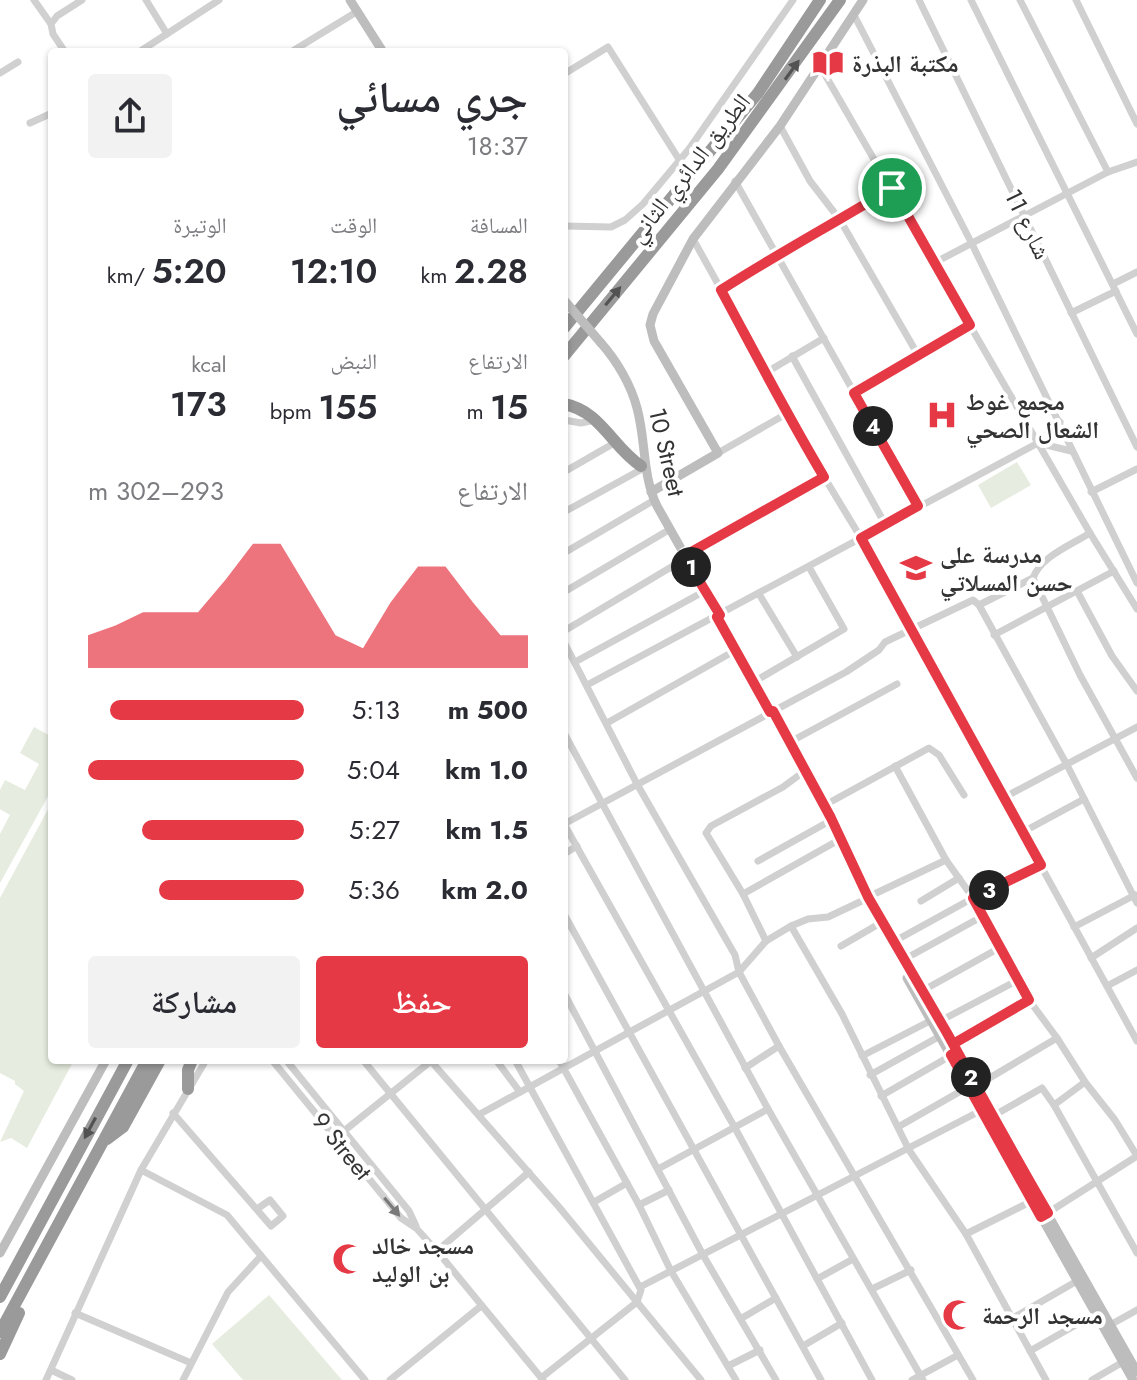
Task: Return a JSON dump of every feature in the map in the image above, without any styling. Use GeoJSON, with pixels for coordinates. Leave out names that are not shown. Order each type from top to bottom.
{"type":"FeatureCollection","features":[{"type":"Feature","properties":{"kind":"highway","name":"الطريق الدائري الثاني"},"geometry":{"type":"LineString","coordinates":[[568,323],[758,93],[820,0]]}},
{"type":"Feature","properties":{"kind":"highway","name":"الطريق الدائري الثاني"},"geometry":{"type":"LineString","coordinates":[[568,351],[718,169],[840,0]]}},
{"type":"Feature","properties":{"kind":"highway"},"geometry":{"type":"LineString","coordinates":[[568,405],[587,412],[597,420],[642,468]]}},
{"type":"Feature","properties":{"kind":"highway"},"geometry":{"type":"LineString","coordinates":[[0,1297],[126,1064]]}},
{"type":"Feature","properties":{"kind":"highway"},"geometry":{"type":"LineString","coordinates":[[0,1332],[145,1064]]}},
{"type":"Feature","properties":{"kind":"highway"},"geometry":{"type":"LineString","coordinates":[[102,1143],[123,1127],[158,1064]]}},
{"type":"Feature","properties":{"kind":"highway"},"geometry":{"type":"LineString","coordinates":[[188,1089],[190,1064]]}},
{"type":"Feature","properties":{"kind":"highway"},"geometry":{"type":"LineString","coordinates":[[0,1354],[36,1265]]}},
{"type":"Feature","properties":{"kind":"main road"},"geometry":{"type":"LineString","coordinates":[[350,0],[381,48]]}},
{"type":"Feature","properties":{"kind":"main road"},"geometry":{"type":"LineString","coordinates":[[651,497],[718,453],[654,341],[650,325],[653,314],[693,239],[780,126],[863,0]]}},
{"type":"Feature","properties":{"kind":"main road"},"geometry":{"type":"LineString","coordinates":[[568,305],[611,354],[630,390]]}},
{"type":"Feature","properties":{"kind":"main road","name":"10 Street"},"geometry":{"type":"LineString","coordinates":[[630,390],[642,468],[667,531],[825,805],[877,925],[993,1116],[1077,1281],[1133,1380]]}},
{"type":"Feature","properties":{"kind":"main road","name":"10 Street"},"geometry":{"type":"LineString","coordinates":[[630,390],[637,408],[651,497],[703,592],[757,680],[866,898],[922,991],[935,1021]]}},
{"type":"Feature","properties":{"kind":"main road"},"geometry":{"type":"LineString","coordinates":[[0,1253],[104,1064]]}},
{"type":"Feature","properties":{"kind":"main road","name":"10 Street"},"geometry":{"type":"LineString","coordinates":[[972,1086],[980,1111],[1137,1372]]}},
{"type":"Feature","properties":{"kind":"street"},"geometry":{"type":"LineString","coordinates":[[34,0],[51,24],[53,34],[62,48]]}},
{"type":"Feature","properties":{"kind":"street"},"geometry":{"type":"LineString","coordinates":[[51,24],[57,16],[82,0]]}},
{"type":"Feature","properties":{"kind":"street"},"geometry":{"type":"LineString","coordinates":[[146,0],[167,34]]}},
{"type":"Feature","properties":{"kind":"street"},"geometry":{"type":"LineString","coordinates":[[145,48],[219,0]]}},
{"type":"Feature","properties":{"kind":"street"},"geometry":{"type":"LineString","coordinates":[[568,226],[601,228],[617,225],[643,204],[680,161],[793,0]]}},
{"type":"Feature","properties":{"kind":"street","name":"شارع 11"},"geometry":{"type":"LineString","coordinates":[[919,0],[1137,447]]}},
{"type":"Feature","properties":{"kind":"street"},"geometry":{"type":"LineString","coordinates":[[971,0],[1137,334]]}},
{"type":"Feature","properties":{"kind":"street"},"geometry":{"type":"LineString","coordinates":[[1020,0],[1108,172]]}},
{"type":"Feature","properties":{"kind":"street"},"geometry":{"type":"LineString","coordinates":[[1076,0],[1137,124]]}},
{"type":"Feature","properties":{"kind":"street"},"geometry":{"type":"LineString","coordinates":[[298,48],[358,11]]}},
{"type":"Feature","properties":{"kind":"street"},"geometry":{"type":"LineString","coordinates":[[854,15],[971,242],[1137,583]]}},
{"type":"Feature","properties":{"kind":"street"},"geometry":{"type":"LineString","coordinates":[[568,72],[608,47],[680,161]]}},
{"type":"Feature","properties":{"kind":"street"},"geometry":{"type":"LineString","coordinates":[[0,73],[18,62]]}},
{"type":"Feature","properties":{"kind":"street"},"geometry":{"type":"LineString","coordinates":[[820,66],[1137,609]]}},
{"type":"Feature","properties":{"kind":"street"},"geometry":{"type":"LineString","coordinates":[[30,123],[48,115]]}},
{"type":"Feature","properties":{"kind":"street"},"geometry":{"type":"LineString","coordinates":[[780,126],[810,181],[840,220],[918,355]]}},
{"type":"Feature","properties":{"kind":"street"},"geometry":{"type":"LineString","coordinates":[[934,263],[1023,214],[1108,172],[1137,162]]}},
{"type":"Feature","properties":{"kind":"street"},"geometry":{"type":"LineString","coordinates":[[735,181],[918,506]]}},
{"type":"Feature","properties":{"kind":"street"},"geometry":{"type":"LineString","coordinates":[[721,290],[892,188]]}},
{"type":"Feature","properties":{"kind":"street"},"geometry":{"type":"LineString","coordinates":[[693,239],[767,372],[786,414],[861,538],[1137,1041]]}},
{"type":"Feature","properties":{"kind":"street"},"geometry":{"type":"LineString","coordinates":[[1071,313],[1137,272]]}},
{"type":"Feature","properties":{"kind":"street"},"geometry":{"type":"LineString","coordinates":[[854,393],[970,325]]}},
{"type":"Feature","properties":{"kind":"street"},"geometry":{"type":"LineString","coordinates":[[767,372],[824,338]]}},
{"type":"Feature","properties":{"kind":"street"},"geometry":{"type":"LineString","coordinates":[[792,356],[885,524]]}},
{"type":"Feature","properties":{"kind":"street"},"geometry":{"type":"LineString","coordinates":[[718,453],[786,414]]}},
{"type":"Feature","properties":{"kind":"street"},"geometry":{"type":"LineString","coordinates":[[568,421],[581,423],[597,420]]}},
{"type":"Feature","properties":{"kind":"street"},"geometry":{"type":"LineString","coordinates":[[587,685],[1038,443],[1060,422]]}},
{"type":"Feature","properties":{"kind":"street"},"geometry":{"type":"LineString","coordinates":[[568,470],[616,442]]}},
{"type":"Feature","properties":{"kind":"street"},"geometry":{"type":"LineString","coordinates":[[1038,443],[1071,451]]}},
{"type":"Feature","properties":{"kind":"street"},"geometry":{"type":"LineString","coordinates":[[568,510],[642,468]]}},
{"type":"Feature","properties":{"kind":"street"},"geometry":{"type":"LineString","coordinates":[[1091,492],[1137,469]]}},
{"type":"Feature","properties":{"kind":"street"},"geometry":{"type":"LineString","coordinates":[[568,629],[824,477]]}},
{"type":"Feature","properties":{"kind":"street"},"geometry":{"type":"LineString","coordinates":[[568,550],[651,497]]}},
{"type":"Feature","properties":{"kind":"street"},"geometry":{"type":"LineString","coordinates":[[568,590],[667,531]]}},
{"type":"Feature","properties":{"kind":"street"},"geometry":{"type":"LineString","coordinates":[[1090,533],[1044,562],[1036,569],[1033,578],[1113,739],[1137,778]]}},
{"type":"Feature","properties":{"kind":"street"},"geometry":{"type":"LineString","coordinates":[[757,680],[844,627],[809,567]]}},
{"type":"Feature","properties":{"kind":"street"},"geometry":{"type":"LineString","coordinates":[[994,635],[1114,571]]}},
{"type":"Feature","properties":{"kind":"street"},"geometry":{"type":"LineString","coordinates":[[979,605],[1033,578]]}},
{"type":"Feature","properties":{"kind":"street"},"geometry":{"type":"LineString","coordinates":[[1077,591],[1112,656],[1137,691]]}},
{"type":"Feature","properties":{"kind":"street"},"geometry":{"type":"LineString","coordinates":[[575,662],[703,592]]}},
{"type":"Feature","properties":{"kind":"street"},"geometry":{"type":"LineString","coordinates":[[759,594],[797,657]]}},
{"type":"Feature","properties":{"kind":"street"},"geometry":{"type":"LineString","coordinates":[[568,822],[846,672],[879,650],[885,642],[910,628],[973,600],[979,605],[1067,765],[1136,897],[1074,927]]}},
{"type":"Feature","properties":{"kind":"street"},"geometry":{"type":"LineString","coordinates":[[568,649],[637,784],[735,955],[739,972],[779,1046],[973,1380]]}},
{"type":"Feature","properties":{"kind":"street"},"geometry":{"type":"LineString","coordinates":[[607,723],[736,650]]}},
{"type":"Feature","properties":{"kind":"street"},"geometry":{"type":"LineString","coordinates":[[790,742],[897,684]]}},
{"type":"Feature","properties":{"kind":"street"},"geometry":{"type":"LineString","coordinates":[[1003,798],[1137,727]]}},
{"type":"Feature","properties":{"kind":"street"},"geometry":{"type":"LineString","coordinates":[[568,740],[745,1068],[922,1377]]}},
{"type":"Feature","properties":{"kind":"street"},"geometry":{"type":"LineString","coordinates":[[825,805],[929,748],[939,755],[964,795]]}},
{"type":"Feature","properties":{"kind":"street"},"geometry":{"type":"LineString","coordinates":[[895,766],[946,860],[973,898],[1029,1000],[1115,1120],[1137,1156],[1044,1215]]}},
{"type":"Feature","properties":{"kind":"street"},"geometry":{"type":"LineString","coordinates":[[766,941],[743,894],[706,833],[711,826],[783,787],[804,772]]}},
{"type":"Feature","properties":{"kind":"street"},"geometry":{"type":"LineString","coordinates":[[1023,832],[1084,799]]}},
{"type":"Feature","properties":{"kind":"street"},"geometry":{"type":"LineString","coordinates":[[758,861],[828,822]]}},
{"type":"Feature","properties":{"kind":"street"},"geometry":{"type":"LineString","coordinates":[[568,831],[872,1380]]}},
{"type":"Feature","properties":{"kind":"street"},"geometry":{"type":"LineString","coordinates":[[743,894],[837,841]]}},
{"type":"Feature","properties":{"kind":"street"},"geometry":{"type":"LineString","coordinates":[[568,852],[577,846]]}},
{"type":"Feature","properties":{"kind":"street"},"geometry":{"type":"LineString","coordinates":[[568,1061],[739,972],[766,941],[791,926],[808,919],[828,917],[946,860]]}},
{"type":"Feature","properties":{"kind":"street"},"geometry":{"type":"LineString","coordinates":[[893,942],[1041,865]]}},
{"type":"Feature","properties":{"kind":"street"},"geometry":{"type":"LineString","coordinates":[[921,901],[959,878]]}},
{"type":"Feature","properties":{"kind":"street"},"geometry":{"type":"LineString","coordinates":[[903,960],[983,916]]}},
{"type":"Feature","properties":{"kind":"street"},"geometry":{"type":"LineString","coordinates":[[568,921],[821,1380]]}},
{"type":"Feature","properties":{"kind":"street"},"geometry":{"type":"LineString","coordinates":[[841,946],[877,925]]}},
{"type":"Feature","properties":{"kind":"street"},"geometry":{"type":"LineString","coordinates":[[791,926],[842,1014],[909,1150],[966,1234],[1046,1380]]}},
{"type":"Feature","properties":{"kind":"street"},"geometry":{"type":"LineString","coordinates":[[1091,958],[1137,928]]}},
{"type":"Feature","properties":{"kind":"street"},"geometry":{"type":"LineString","coordinates":[[922,991],[1001,947]]}},
{"type":"Feature","properties":{"kind":"street"},"geometry":{"type":"LineString","coordinates":[[1107,986],[1137,970]]}},
{"type":"Feature","properties":{"kind":"street"},"geometry":{"type":"LineString","coordinates":[[862,1056],[1018,980]]}},
{"type":"Feature","properties":{"kind":"street"},"geometry":{"type":"LineString","coordinates":[[881,1096],[1029,1000]]}},
{"type":"Feature","properties":{"kind":"street"},"geometry":{"type":"LineString","coordinates":[[568,1001],[703,1255],[776,1380]]}},
{"type":"Feature","properties":{"kind":"street"},"geometry":{"type":"LineString","coordinates":[[870,1075],[943,1034]]}},
{"type":"Feature","properties":{"kind":"street"},"geometry":{"type":"LineString","coordinates":[[898,1127],[1057,1038]]}},
{"type":"Feature","properties":{"kind":"street"},"geometry":{"type":"LineString","coordinates":[[745,1068],[779,1046]]}},
{"type":"Feature","properties":{"kind":"street"},"geometry":{"type":"LineString","coordinates":[[46,1380],[141,1170],[204,1064]]}},
{"type":"Feature","properties":{"kind":"street","name":"9 Street"},"geometry":{"type":"LineString","coordinates":[[275,1064],[401,1218],[416,1228],[437,1251],[542,1379]]}},
{"type":"Feature","properties":{"kind":"street","name":"9 Street"},"geometry":{"type":"LineString","coordinates":[[289,1064],[409,1211],[416,1228]]}},
{"type":"Feature","properties":{"kind":"street"},"geometry":{"type":"LineString","coordinates":[[366,1064],[625,1380]]}},
{"type":"Feature","properties":{"kind":"street"},"geometry":{"type":"LineString","coordinates":[[335,1139],[427,1064]]}},
{"type":"Feature","properties":{"kind":"street"},"geometry":{"type":"LineString","coordinates":[[434,1064],[480,1114],[701,1380]]}},
{"type":"Feature","properties":{"kind":"street"},"geometry":{"type":"LineString","coordinates":[[499,1064],[520,1092]]}},
{"type":"Feature","properties":{"kind":"street"},"geometry":{"type":"LineString","coordinates":[[517,1064],[640,1287],[637,1302],[590,1337],[542,1379]]}},
{"type":"Feature","properties":{"kind":"street"},"geometry":{"type":"LineString","coordinates":[[480,1114],[530,1086],[561,1064],[639,1205],[671,1271],[736,1380]]}},
{"type":"Feature","properties":{"kind":"street"},"geometry":{"type":"LineString","coordinates":[[1054,1105],[1085,1082]]}},
{"type":"Feature","properties":{"kind":"street"},"geometry":{"type":"LineString","coordinates":[[993,1116],[1042,1088],[1137,1253]]}},
{"type":"Feature","properties":{"kind":"street"},"geometry":{"type":"LineString","coordinates":[[658,1169],[768,1109]]}},
{"type":"Feature","properties":{"kind":"street"},"geometry":{"type":"LineString","coordinates":[[640,1287],[980,1111]]}},
{"type":"Feature","properties":{"kind":"street"},"geometry":{"type":"LineString","coordinates":[[173,1113],[257,1209]]}},
{"type":"Feature","properties":{"kind":"street"},"geometry":{"type":"LineString","coordinates":[[141,1170],[227,1215],[365,1380]]}},
{"type":"Feature","properties":{"kind":"street"},"geometry":{"type":"LineString","coordinates":[[437,1251],[529,1172]]}},
{"type":"Feature","properties":{"kind":"street"},"geometry":{"type":"LineString","coordinates":[[594,1202],[627,1183]]}},
{"type":"Feature","properties":{"kind":"street"},"geometry":{"type":"LineString","coordinates":[[639,1205],[669,1190]]}},
{"type":"Feature","properties":{"kind":"street"},"geometry":{"type":"LineString","coordinates":[[966,1234],[1032,1201]]}},
{"type":"Feature","properties":{"kind":"street"},"geometry":{"type":"LineString","coordinates":[[183,1380],[228,1292],[261,1256]]}},
{"type":"Feature","properties":{"kind":"street"},"geometry":{"type":"LineString","coordinates":[[817,1279],[853,1259]]}},
{"type":"Feature","properties":{"kind":"street"},"geometry":{"type":"LineString","coordinates":[[872,1289],[911,1270]]}},
{"type":"Feature","properties":{"kind":"street"},"geometry":{"type":"LineString","coordinates":[[1013,1318],[1077,1281]]}},
{"type":"Feature","properties":{"kind":"street"},"geometry":{"type":"LineString","coordinates":[[742,1318],[776,1298]]}},
{"type":"Feature","properties":{"kind":"street"},"geometry":{"type":"LineString","coordinates":[[397,1378],[481,1306]]}},
{"type":"Feature","properties":{"kind":"street"},"geometry":{"type":"LineString","coordinates":[[1110,1325],[1137,1310]]}},
{"type":"Feature","properties":{"kind":"street"},"geometry":{"type":"LineString","coordinates":[[75,1313],[191,1363]]}},
{"type":"Feature","properties":{"kind":"street"},"geometry":{"type":"LineString","coordinates":[[1030,1351],[1095,1314]]}},
{"type":"Feature","properties":{"kind":"street"},"geometry":{"type":"LineString","coordinates":[[803,1346],[842,1323]]}},
{"type":"Feature","properties":{"kind":"street"},"geometry":{"type":"LineString","coordinates":[[728,1366],[760,1350]]}},
{"type":"Feature","properties":{"kind":"street"},"geometry":{"type":"LineString","coordinates":[[912,1380],[958,1355]]}},
{"type":"Feature","properties":{"kind":"street"},"geometry":{"type":"LineString","coordinates":[[1092,1380],[1123,1362]]}},
{"type":"Feature","properties":{"kind":"street"},"geometry":{"type":"LineString","coordinates":[[51,1370],[72,1380]]}},
{"type":"Feature","properties":{"kind":"shaded area"},"geometry":{"type":"Polygon","coordinates":[[[1017,462],[1031,485],[991,508],[978,485],[1017,462]]]}},
{"type":"Feature","properties":{"kind":"shaded area"},"geometry":{"type":"Polygon","coordinates":[[[34,727],[48,735],[48,796],[0,883],[0,834],[10,815],[0,809],[0,790],[5,780],[25,790],[39,764],[20,753],[34,727]]]}},
{"type":"Feature","properties":{"kind":"shaded area"},"geometry":{"type":"Polygon","coordinates":[[[48,809],[48,1064],[72,1064],[27,1148],[11,1138],[0,1142],[24,1091],[15,1081],[0,1073],[0,898],[48,809]]]}},
{"type":"Feature","properties":{"kind":"shaded area"},"geometry":{"type":"Polygon","coordinates":[[[269,1295],[342,1380],[243,1380],[212,1344],[269,1295]]]}},
{"type":"Feature","properties":{"kind":"place","name":"مكتبة البذرة"},"geometry":{"type":"Point","coordinates":[828,63]}},
{"type":"Feature","properties":{"kind":"place","name":"مجمع غوط الشعال الصحي"},"geometry":{"type":"Point","coordinates":[942,415]}},
{"type":"Feature","properties":{"kind":"place","name":"مدرسة على حسن المسلاتي"},"geometry":{"type":"Point","coordinates":[916,568]}},
{"type":"Feature","properties":{"kind":"place","name":"مسجد خالد بن الوليد"},"geometry":{"type":"Point","coordinates":[348,1259]}},
{"type":"Feature","properties":{"kind":"place","name":"مسجد الرحمة"},"geometry":{"type":"Point","coordinates":[958,1315]}},
{"type":"Feature","properties":{"kind":"route"},"geometry":{"type":"LineString","coordinates":[[892,188],[721,290],[763,364],[786,414],[824,477],[684,556],[720,615],[717,617],[770,712],[773,711],[806,770],[868,897],[947,1033],[953,1044],[957,1051],[1014,1155],[1048,1213],[1041,1217],[951,1055],[957,1051],[953,1044],[1029,1000],[973,898],[1041,865],[861,538],[918,506],[854,393],[970,325],[892,188]]}}]}
